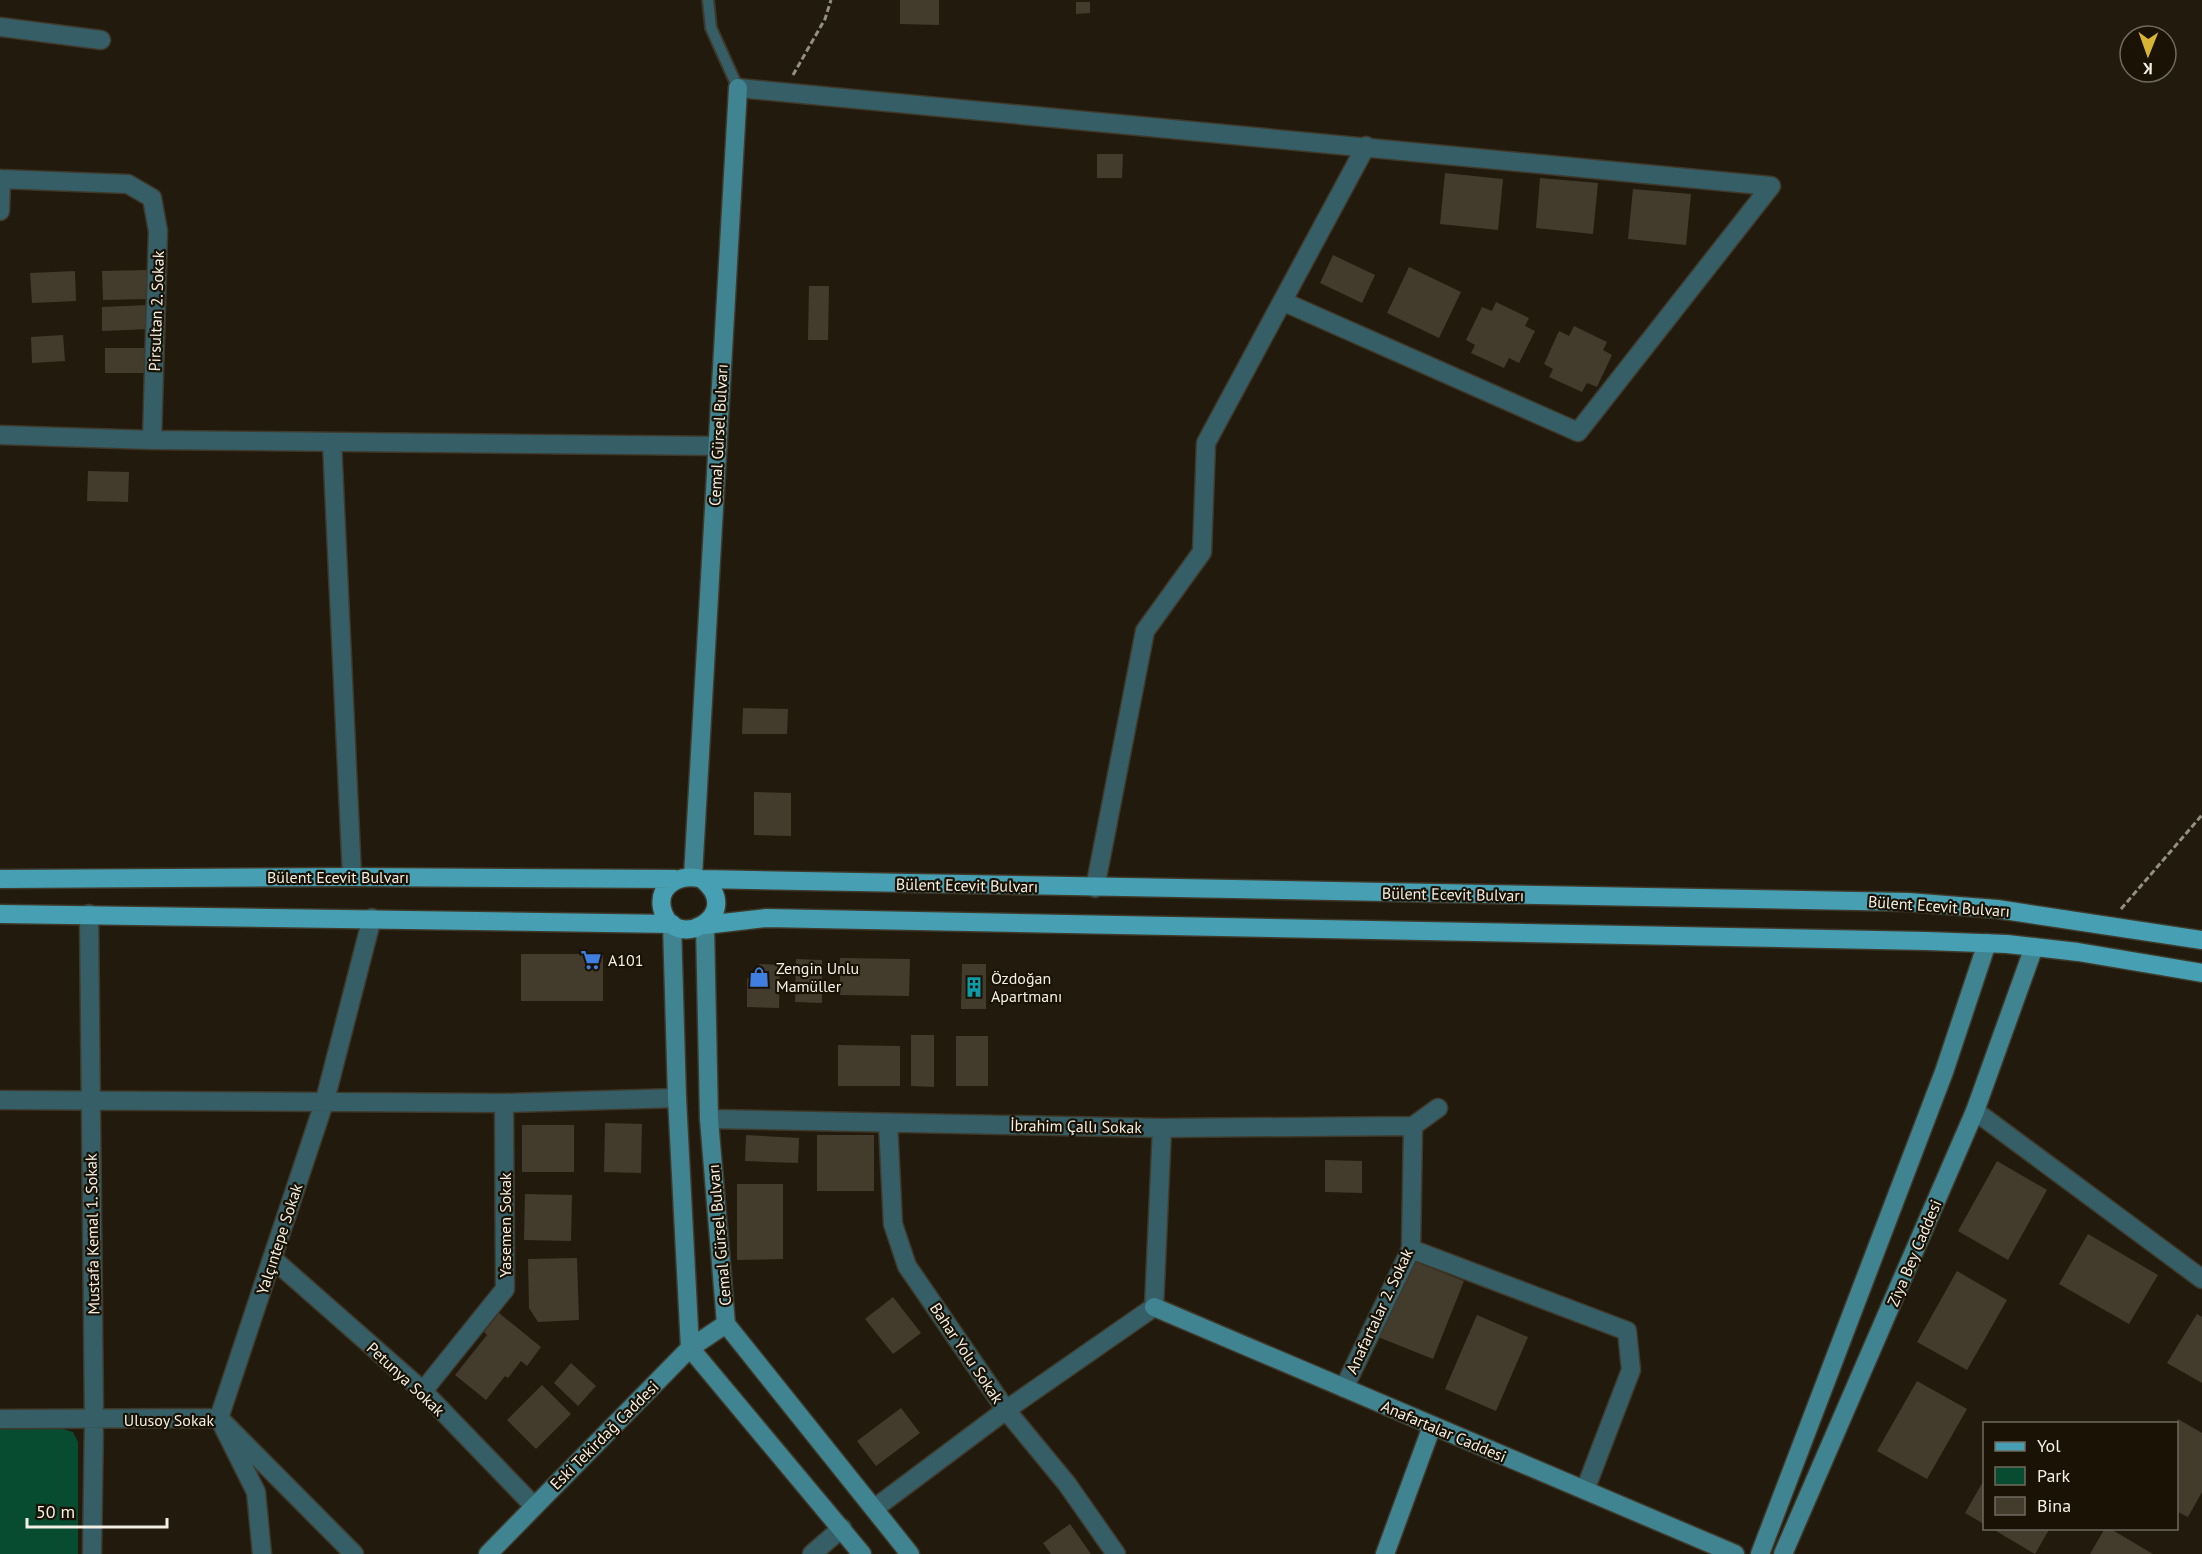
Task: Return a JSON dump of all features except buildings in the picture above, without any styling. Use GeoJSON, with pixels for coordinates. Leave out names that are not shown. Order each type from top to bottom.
{"type":"FeatureCollection","features":[{"type":"Feature","properties":{"kind":"main road","name":"Bülent Ecevit Bulvarı"},"geometry":{"type":"LineString","coordinates":[[0,879],[690,878],[1095,888],[1908,902],[1997,909],[2109,924],[2202,940]]}},
{"type":"Feature","properties":{"kind":"main road"},"geometry":{"type":"LineString","coordinates":[[672,924],[666,918],[662,901],[669,885],[690,878],[714,892],[715,910],[705,925]]}},
{"type":"Feature","properties":{"kind":"main road"},"geometry":{"type":"LineString","coordinates":[[0,914],[672,924],[688,930],[705,925],[766,918],[1987,943],[2034,947],[2202,973]]}},
{"type":"Feature","properties":{"kind":"street"},"geometry":{"type":"LineString","coordinates":[[0,27],[101,40]]}},
{"type":"Feature","properties":{"kind":"street"},"geometry":{"type":"LineString","coordinates":[[738,88],[1771,186],[1578,432],[1284,302]]}},
{"type":"Feature","properties":{"kind":"street","name":"Cemal Gürsel Bulvarı"},"geometry":{"type":"LineString","coordinates":[[690,878],[738,88]]}},
{"type":"Feature","properties":{"kind":"street"},"geometry":{"type":"LineString","coordinates":[[1095,888],[1145,631],[1202,552],[1206,443],[1366,146]]}},
{"type":"Feature","properties":{"kind":"street"},"geometry":{"type":"LineString","coordinates":[[0,211],[1,179]]}},
{"type":"Feature","properties":{"kind":"street","name":"Pirsultan 2. Sokak"},"geometry":{"type":"LineString","coordinates":[[1,179],[128,184],[152,198],[158,231],[152,440]]}},
{"type":"Feature","properties":{"kind":"street"},"geometry":{"type":"LineString","coordinates":[[0,435],[152,440],[718,446]]}},
{"type":"Feature","properties":{"kind":"street"},"geometry":{"type":"LineString","coordinates":[[332,442],[352,877]]}},
{"type":"Feature","properties":{"kind":"street","name":"Mustafa Kemal 1. Sokak"},"geometry":{"type":"LineString","coordinates":[[90,914],[94,1420],[92,1554]]}},
{"type":"Feature","properties":{"kind":"street","name":"Yalçıntepe Sokak"},"geometry":{"type":"LineString","coordinates":[[219,1418],[325,1100],[372,918]]}},
{"type":"Feature","properties":{"kind":"street","name":"Cemal Gürsel Bulvarı"},"geometry":{"type":"LineString","coordinates":[[672,924],[677,1098],[690,1348]]}},
{"type":"Feature","properties":{"kind":"street","name":"Cemal Gürsel Bulvarı"},"geometry":{"type":"LineString","coordinates":[[705,925],[709,1119],[726,1324],[910,1554]]}},
{"type":"Feature","properties":{"kind":"street","name":"Ziya Bey Caddesi"},"geometry":{"type":"LineString","coordinates":[[1760,1554],[1944,1071],[1987,943]]}},
{"type":"Feature","properties":{"kind":"street","name":"Ziya Bey Caddesi"},"geometry":{"type":"LineString","coordinates":[[1783,1554],[1975,1111],[2034,947]]}},
{"type":"Feature","properties":{"kind":"street"},"geometry":{"type":"LineString","coordinates":[[0,1100],[90,1102],[325,1100],[504,1103],[677,1098]]}},
{"type":"Feature","properties":{"kind":"street","name":"Yasemen Sokak"},"geometry":{"type":"LineString","coordinates":[[423,1391],[505,1289],[504,1103]]}},
{"type":"Feature","properties":{"kind":"street"},"geometry":{"type":"LineString","coordinates":[[1413,1126],[1438,1108]]}},
{"type":"Feature","properties":{"kind":"street"},"geometry":{"type":"LineString","coordinates":[[1975,1111],[2202,1279]]}},
{"type":"Feature","properties":{"kind":"street","name":"İbrahim Çallı Sokak"},"geometry":{"type":"LineString","coordinates":[[709,1119],[1162,1128],[1413,1126]]}},
{"type":"Feature","properties":{"kind":"street","name":"Bahar Yolu Sokak"},"geometry":{"type":"LineString","coordinates":[[888,1123],[893,1224],[907,1266],[1006,1410],[1067,1484],[1116,1554]]}},
{"type":"Feature","properties":{"kind":"street","name":"Anafartalar 2. Sokak"},"geometry":{"type":"LineString","coordinates":[[1344,1388],[1411,1249],[1413,1126]]}},
{"type":"Feature","properties":{"kind":"street"},"geometry":{"type":"LineString","coordinates":[[875,1508],[1006,1410],[1154,1307],[1162,1128]]}},
{"type":"Feature","properties":{"kind":"street"},"geometry":{"type":"LineString","coordinates":[[1411,1249],[1627,1331],[1631,1370],[1585,1490]]}},
{"type":"Feature","properties":{"kind":"street","name":"Petunya Sokak"},"geometry":{"type":"LineString","coordinates":[[273,1260],[423,1391],[533,1505]]}},
{"type":"Feature","properties":{"kind":"street","name":"Anafartalar Caddesi"},"geometry":{"type":"LineString","coordinates":[[1154,1307],[1735,1554]]}},
{"type":"Feature","properties":{"kind":"street","name":"Eski Tekirdağ Caddesi"},"geometry":{"type":"LineString","coordinates":[[488,1554],[533,1505],[690,1348],[726,1324]]}},
{"type":"Feature","properties":{"kind":"street"},"geometry":{"type":"LineString","coordinates":[[690,1348],[862,1554]]}},
{"type":"Feature","properties":{"kind":"street"},"geometry":{"type":"LineString","coordinates":[[219,1418],[256,1492],[262,1554]]}},
{"type":"Feature","properties":{"kind":"street","name":"Ulusoy Sokak"},"geometry":{"type":"LineString","coordinates":[[0,1419],[219,1418],[354,1554]]}},
{"type":"Feature","properties":{"kind":"street"},"geometry":{"type":"LineString","coordinates":[[1385,1554],[1432,1426]]}},
{"type":"Feature","properties":{"kind":"street"},"geometry":{"type":"LineString","coordinates":[[812,1554],[842,1528]]}},
{"type":"Feature","properties":{"kind":"lane","name":"Cemal Gürsel Bulvarı"},"geometry":{"type":"LineString","coordinates":[[708,0],[711,28],[738,88]]}},
{"type":"Feature","properties":{"kind":"path"},"geometry":{"type":"LineString","coordinates":[[783,92],[825,19],[831,0]]}},
{"type":"Feature","properties":{"kind":"path"},"geometry":{"type":"LineString","coordinates":[[2109,924],[2202,815]]}},
{"type":"Feature","properties":{"kind":"green space"},"geometry":{"type":"Polygon","coordinates":[[[50,1425],[73,1432],[78,1442],[78,1554],[0,1554],[0,1428],[50,1425]]]}},
{"type":"Feature","properties":{"kind":"place","name":"A101"},"geometry":{"type":"Point","coordinates":[591,960]}},
{"type":"Feature","properties":{"kind":"place","name":"Zengin Unlu Mamüller"},"geometry":{"type":"Point","coordinates":[759,977]}},
{"type":"Feature","properties":{"kind":"place","name":"Özdoğan Apartmanı"},"geometry":{"type":"Point","coordinates":[974,987]}}]}
